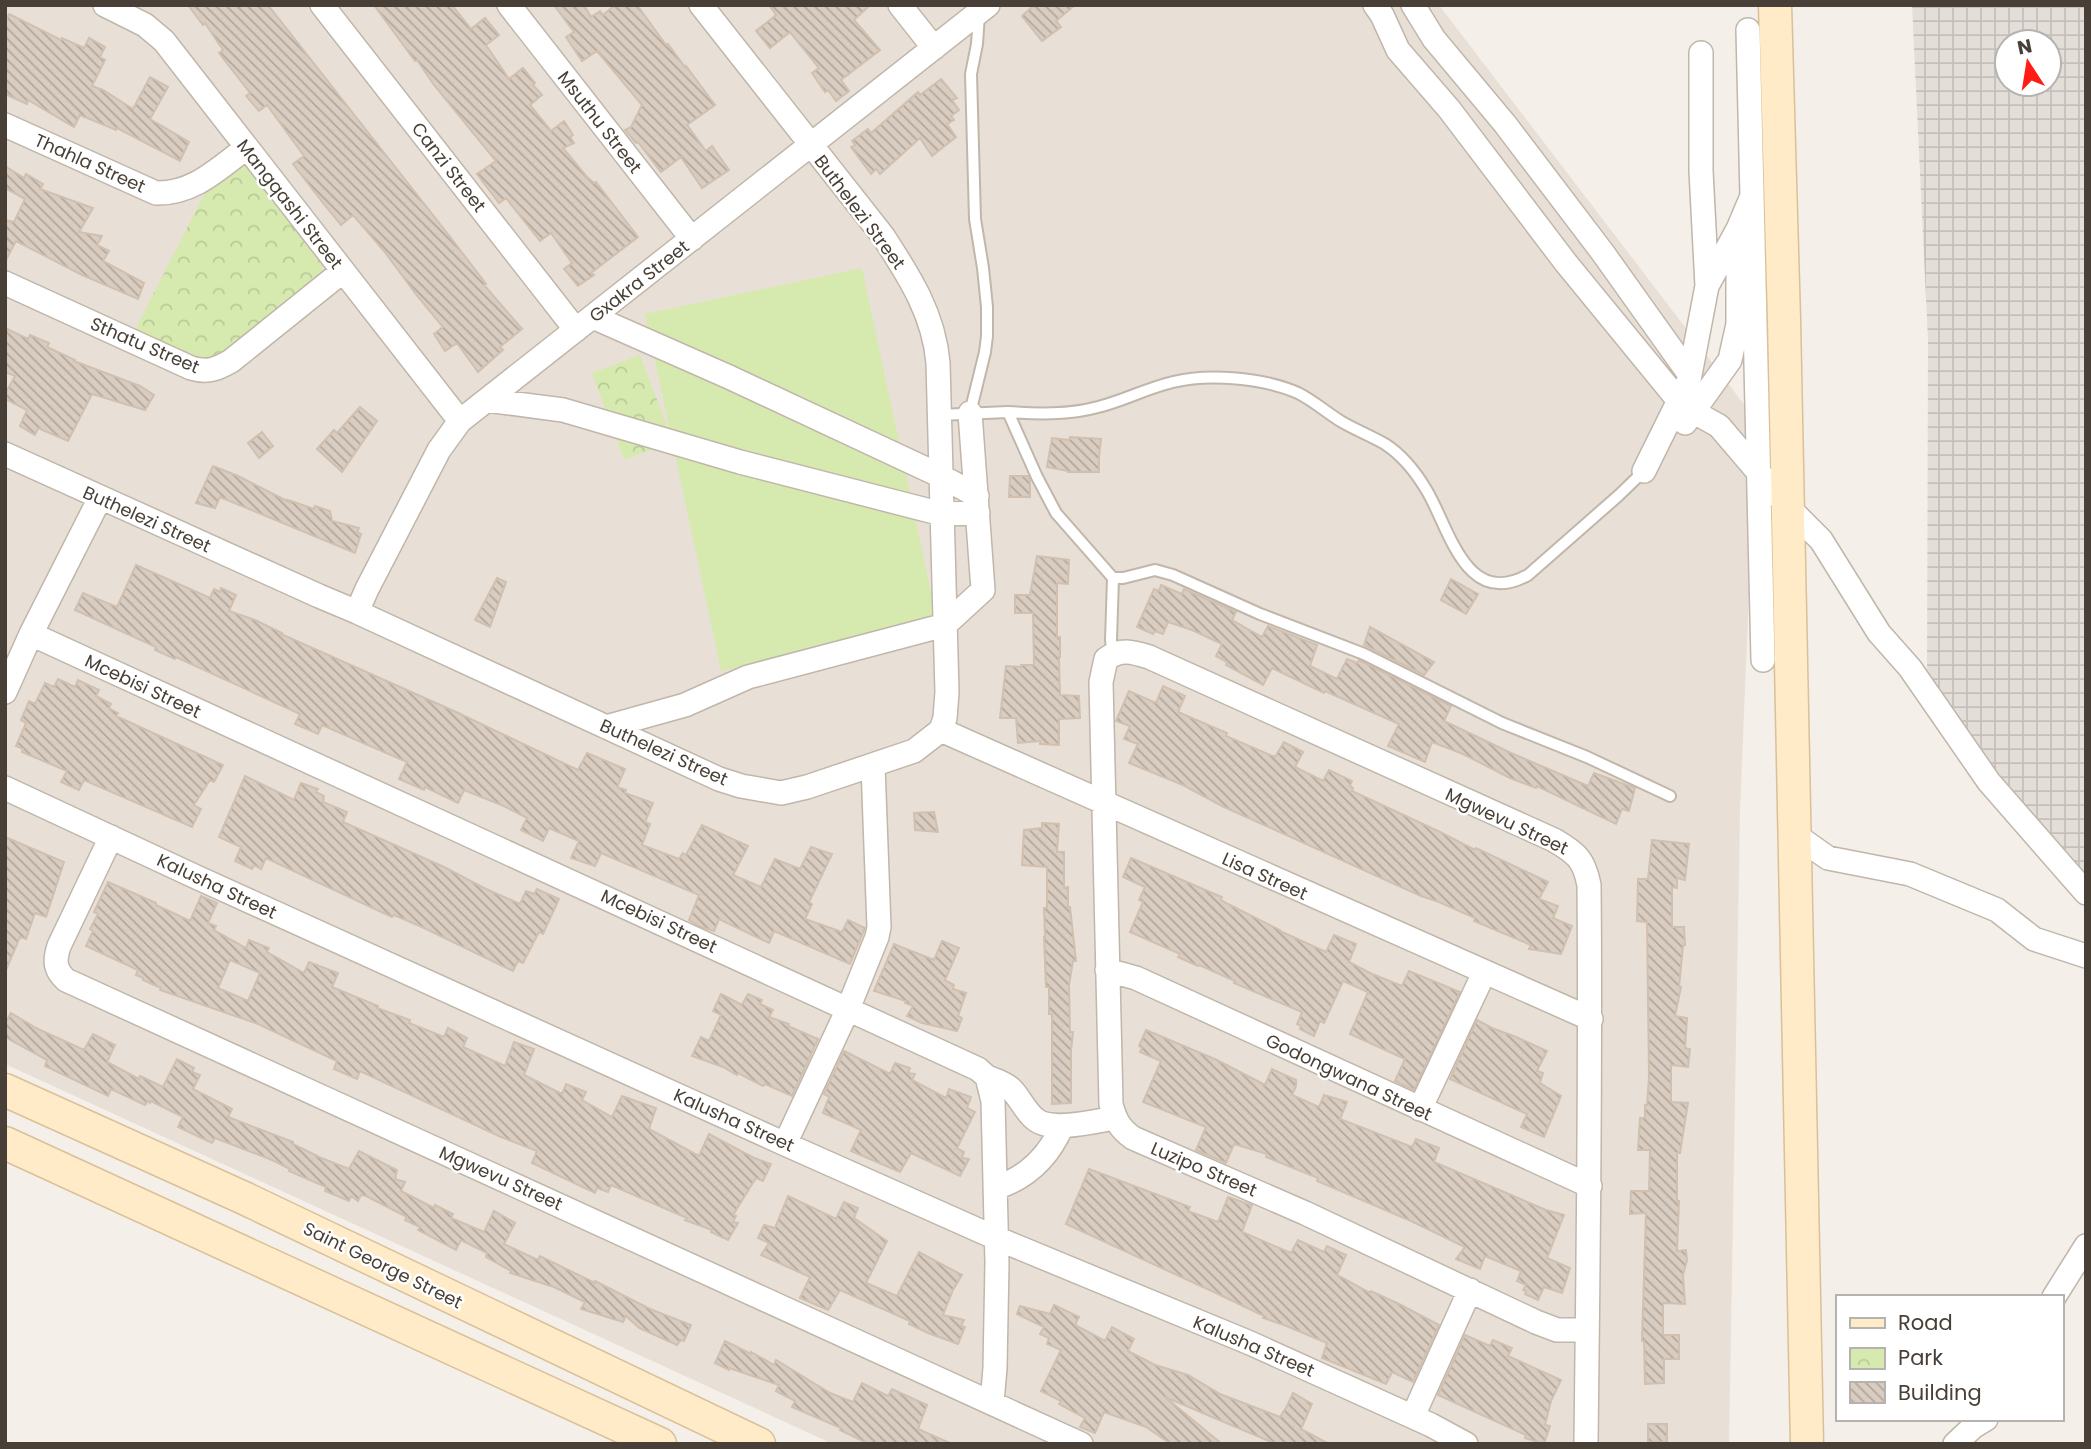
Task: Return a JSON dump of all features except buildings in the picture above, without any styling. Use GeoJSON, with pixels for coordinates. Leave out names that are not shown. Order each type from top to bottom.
{"type":"FeatureCollection","features":[{"type":"Feature","properties":{"kind":"main road"},"geometry":{"type":"LineString","coordinates":[[1775,5],[1807,1444]]}},
{"type":"Feature","properties":{"kind":"main road","name":"Saint George Street"},"geometry":{"type":"LineString","coordinates":[[5,1090],[244,1198],[759,1444]]}},
{"type":"Feature","properties":{"kind":"main road"},"geometry":{"type":"LineString","coordinates":[[5,1143],[660,1444]]}},
{"type":"Feature","properties":{"kind":"street","name":"Mangqashi Street"},"geometry":{"type":"LineString","coordinates":[[105,5],[145,25],[164,41],[460,421]]}},
{"type":"Feature","properties":{"kind":"street","name":"Canzi Street"},"geometry":{"type":"LineString","coordinates":[[322,5],[584,323]]}},
{"type":"Feature","properties":{"kind":"street","name":"Msuthu Street"},"geometry":{"type":"LineString","coordinates":[[509,5],[692,239]]}},
{"type":"Feature","properties":{"kind":"street","name":"Buthelezi Street"},"geometry":{"type":"LineString","coordinates":[[5,454],[719,779],[761,791],[781,793],[807,787],[914,751],[941,730],[947,692],[936,346],[929,318],[922,300],[883,236],[701,5]]}},
{"type":"Feature","properties":{"kind":"street"},"geometry":{"type":"LineString","coordinates":[[900,5],[934,48]]}},
{"type":"Feature","properties":{"kind":"street"},"geometry":{"type":"LineString","coordinates":[[1375,5],[1398,50],[1449,109],[1566,263],[1687,406],[1718,426],[1788,507],[1821,540],[1879,633],[1910,668],[1989,782],[2086,893]]}},
{"type":"Feature","properties":{"kind":"street"},"geometry":{"type":"LineString","coordinates":[[1413,5],[1434,39],[1505,124],[1603,253],[1690,375]]}},
{"type":"Feature","properties":{"kind":"street","name":"Gxakra Street"},"geometry":{"type":"LineString","coordinates":[[357,612],[439,450],[460,421],[983,9]]}},
{"type":"Feature","properties":{"kind":"street"},"geometry":{"type":"LineString","coordinates":[[1748,30],[1763,660]]}},
{"type":"Feature","properties":{"kind":"street"},"geometry":{"type":"LineString","coordinates":[[1687,406],[1690,375],[1707,286],[1701,171],[1701,53]]}},
{"type":"Feature","properties":{"kind":"street","name":"Thahla Street"},"geometry":{"type":"LineString","coordinates":[[5,124],[156,193],[171,194],[193,186],[246,148]]}},
{"type":"Feature","properties":{"kind":"street"},"geometry":{"type":"LineString","coordinates":[[1707,286],[1738,229],[1752,196]]}},
{"type":"Feature","properties":{"kind":"street"},"geometry":{"type":"LineString","coordinates":[[1644,471],[1687,406],[1730,360],[1738,324],[1738,229]]}},
{"type":"Feature","properties":{"kind":"street","name":"Sthatu Street"},"geometry":{"type":"LineString","coordinates":[[5,283],[191,368],[207,372],[231,361],[343,271]]}},
{"type":"Feature","properties":{"kind":"street"},"geometry":{"type":"LineString","coordinates":[[584,323],[729,377],[941,477],[977,505]]}},
{"type":"Feature","properties":{"kind":"street"},"geometry":{"type":"LineString","coordinates":[[486,400],[563,410],[740,462],[942,514],[977,505]]}},
{"type":"Feature","properties":{"kind":"street"},"geometry":{"type":"LineString","coordinates":[[606,727],[685,705],[748,677],[945,625],[983,590],[970,413]]}},
{"type":"Feature","properties":{"kind":"street"},"geometry":{"type":"LineString","coordinates":[[5,692],[31,634],[100,498]]}},
{"type":"Feature","properties":{"kind":"street"},"geometry":{"type":"LineString","coordinates":[[943,547],[983,580]]}},
{"type":"Feature","properties":{"kind":"street","name":"Mcebisi Street"},"geometry":{"type":"LineString","coordinates":[[31,634],[954,1057],[1011,1089],[1035,1120],[1062,1126]]}},
{"type":"Feature","properties":{"kind":"street","name":"Mgwevu Street"},"geometry":{"type":"LineString","coordinates":[[1113,654],[1131,651],[1149,657],[1554,840],[1581,860],[1589,885],[1591,1019],[1586,1444]]}},
{"type":"Feature","properties":{"kind":"street"},"geometry":{"type":"LineString","coordinates":[[995,1188],[1012,1183],[1047,1154],[1062,1126],[1115,1118],[1111,1104],[1101,682],[1106,659],[1113,654]]}},
{"type":"Feature","properties":{"kind":"street","name":"Lisa Street"},"geometry":{"type":"LineString","coordinates":[[941,730],[1591,1019]]}},
{"type":"Feature","properties":{"kind":"street"},"geometry":{"type":"LineString","coordinates":[[785,1144],[848,1009],[877,937],[879,927],[873,766]]}},
{"type":"Feature","properties":{"kind":"street","name":"Kalusha Street"},"geometry":{"type":"LineString","coordinates":[[5,788],[785,1144],[996,1238],[1250,1343],[1413,1416],[1466,1444]]}},
{"type":"Feature","properties":{"kind":"street"},"geometry":{"type":"LineString","coordinates":[[1794,834],[1828,858],[1910,874],[1997,910],[2035,940],[2086,956]]}},
{"type":"Feature","properties":{"kind":"street","name":"Mgwevu Street"},"geometry":{"type":"LineString","coordinates":[[111,837],[55,957],[59,974],[66,980],[1081,1444]]}},
{"type":"Feature","properties":{"kind":"street","name":"Godongwana Street"},"geometry":{"type":"LineString","coordinates":[[1107,970],[1136,978],[1590,1186]]}},
{"type":"Feature","properties":{"kind":"street"},"geometry":{"type":"LineString","coordinates":[[1420,1109],[1484,973]]}},
{"type":"Feature","properties":{"kind":"street"},"geometry":{"type":"LineString","coordinates":[[987,1077],[993,1101],[996,1238],[995,1368],[992,1402]]}},
{"type":"Feature","properties":{"kind":"street","name":"Luzipo Street"},"geometry":{"type":"LineString","coordinates":[[1115,1118],[1121,1130],[1133,1138],[1305,1213],[1557,1330],[1587,1330]]}},
{"type":"Feature","properties":{"kind":"street"},"geometry":{"type":"LineString","coordinates":[[2055,1295],[2086,1245]]}},
{"type":"Feature","properties":{"kind":"street"},"geometry":{"type":"LineString","coordinates":[[1413,1416],[1470,1290]]}},
{"type":"Feature","properties":{"kind":"street"},"geometry":{"type":"LineString","coordinates":[[1955,1444],[1983,1421]]}},
{"type":"Feature","properties":{"kind":"lane"},"geometry":{"type":"LineString","coordinates":[[970,413],[985,352],[987,307],[975,219],[971,74],[983,9]]}},
{"type":"Feature","properties":{"kind":"lane"},"geometry":{"type":"LineString","coordinates":[[939,415],[1070,412],[1097,408],[1170,382],[1188,379],[1213,377],[1281,387],[1307,398],[1396,452],[1426,490],[1461,560],[1482,577],[1494,583],[1506,584],[1528,575],[1644,471]]}},
{"type":"Feature","properties":{"kind":"lane"},"geometry":{"type":"LineString","coordinates":[[1008,412],[1056,513],[1113,578],[1113,654]]}},
{"type":"Feature","properties":{"kind":"lane"},"geometry":{"type":"LineString","coordinates":[[1113,578],[1155,570],[1173,575],[1260,614],[1364,654],[1502,723],[1609,767],[1670,796]]}},
{"type":"Feature","properties":{"kind":"shaded area"},"geometry":{"type":"Polygon","coordinates":[[[5,5],[1439,5],[1756,420],[1740,811],[1729,1444],[833,1444],[5,1064],[5,5]]]}},
{"type":"Feature","properties":{"kind":"shaded area"},"geometry":{"type":"Polygon","coordinates":[[[1912,5],[2086,5],[2086,889],[1927,685],[1928,340],[1912,5]]]}},
{"type":"Feature","properties":{"kind":"green space"},"geometry":{"type":"Polygon","coordinates":[[[233,167],[249,168],[322,259],[322,277],[209,365],[134,332],[208,187],[233,167]]]}},
{"type":"Feature","properties":{"kind":"green space"},"geometry":{"type":"Polygon","coordinates":[[[862,268],[938,625],[721,671],[645,314],[862,268]]]}},
{"type":"Feature","properties":{"kind":"green space"},"geometry":{"type":"Polygon","coordinates":[[[640,355],[673,442],[624,460],[592,373],[640,355]]]}}]}
